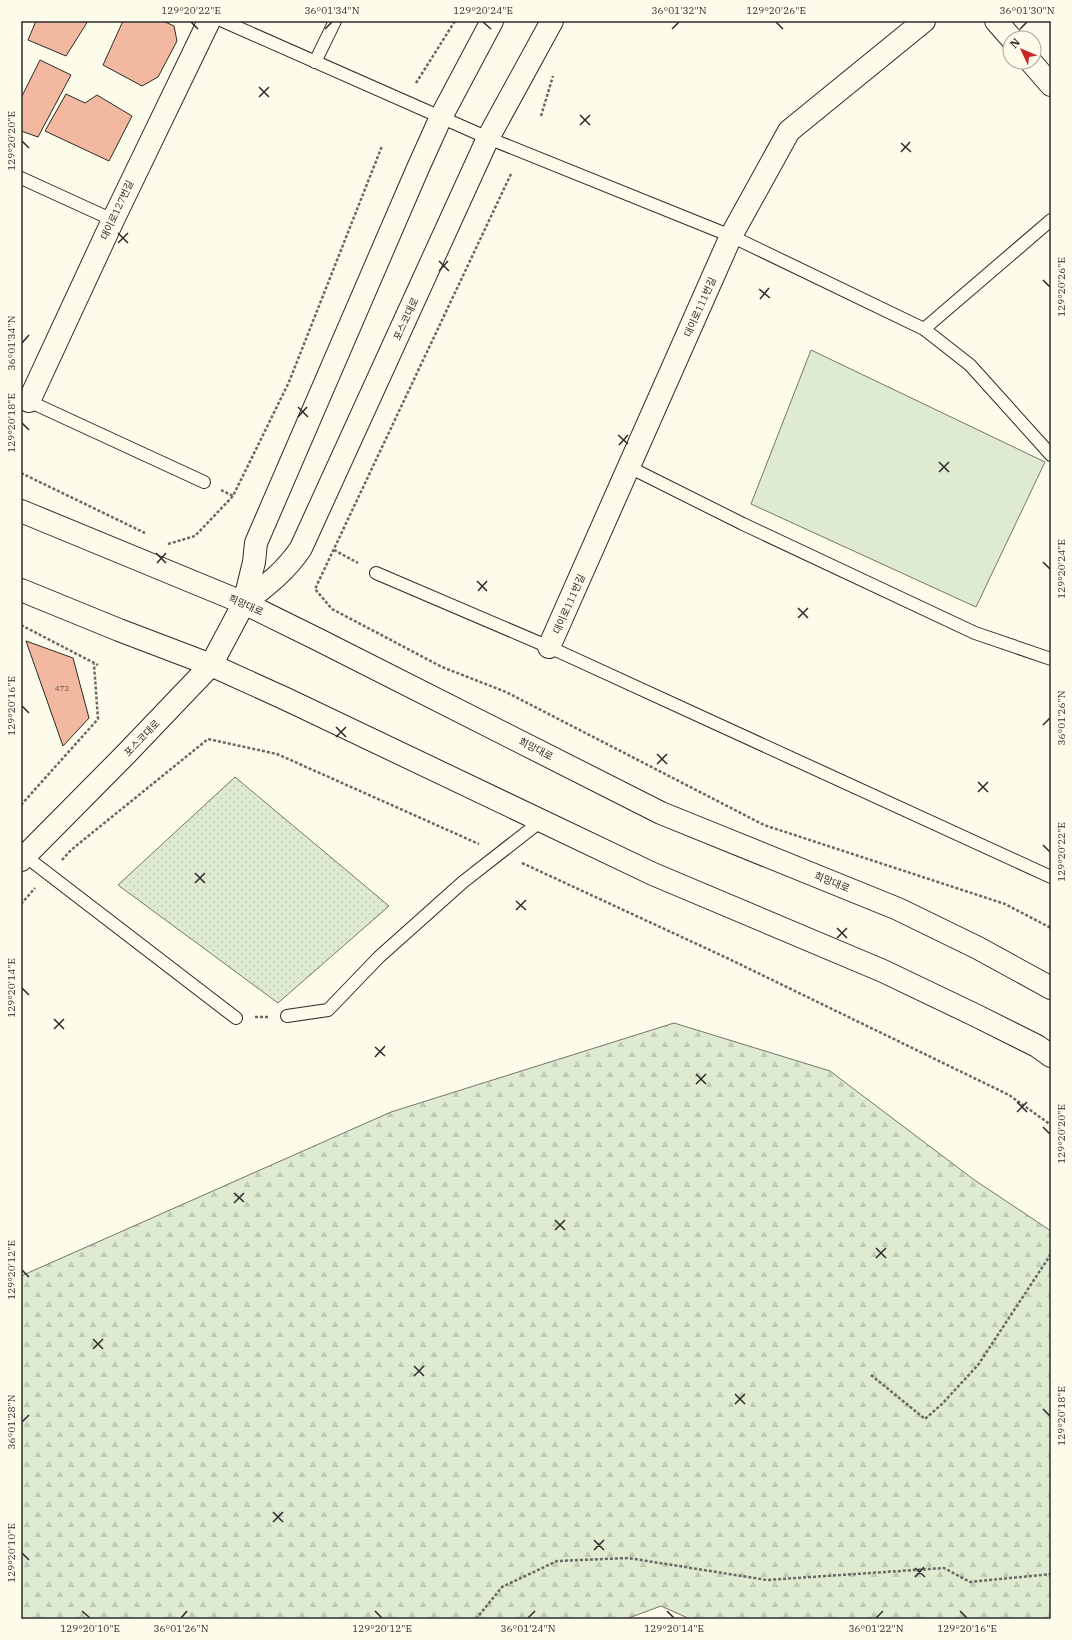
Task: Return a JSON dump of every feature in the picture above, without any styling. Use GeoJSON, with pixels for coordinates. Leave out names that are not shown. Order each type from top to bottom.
{"type":"FeatureCollection","features":[{"type":"Feature","properties":{"kind":"main road","name":"대이로127번길"},"geometry":{"type":"LineString","coordinates":[[25,400],[209,21]]}},
{"type":"Feature","properties":{"kind":"main road","name":"포스코대로"},"geometry":{"type":"LineString","coordinates":[[23,858],[126,754],[210,665],[244,603],[254,562],[256,543],[441,117],[492,21]]}},
{"type":"Feature","properties":{"kind":"main road","name":"포스코대로"},"geometry":{"type":"LineString","coordinates":[[244,603],[276,578],[293,560],[301,548],[488,138],[552,21]]}},
{"type":"Feature","properties":{"kind":"main road","name":"대이로111번길"},"geometry":{"type":"LineString","coordinates":[[549,647],[732,236],[789,131],[924,21]]}},
{"type":"Feature","properties":{"kind":"main road"},"geometry":{"type":"LineString","coordinates":[[996,21],[1004,30]]}},
{"type":"Feature","properties":{"kind":"main road"},"geometry":{"type":"LineString","coordinates":[[1039,70],[1051,85]]}},
{"type":"Feature","properties":{"kind":"main road","name":"희망대로"},"geometry":{"type":"LineString","coordinates":[[21,511],[244,603],[661,813],[898,909],[978,948],[1051,988]]}},
{"type":"Feature","properties":{"kind":"main road"},"geometry":{"type":"LineString","coordinates":[[21,590],[113,628],[210,665],[322,715],[653,874],[883,971],[1037,1046],[1051,1056]]}},
{"type":"Feature","properties":{"kind":"lane"},"geometry":{"type":"LineString","coordinates":[[223,21],[488,138],[732,236],[924,329],[970,365],[1051,455]]}},
{"type":"Feature","properties":{"kind":"lane"},"geometry":{"type":"LineString","coordinates":[[315,62],[335,21]]}},
{"type":"Feature","properties":{"kind":"lane"},"geometry":{"type":"LineString","coordinates":[[21,178],[112,220]]}},
{"type":"Feature","properties":{"kind":"lane"},"geometry":{"type":"LineString","coordinates":[[924,329],[1051,220]]}},
{"type":"Feature","properties":{"kind":"lane"},"geometry":{"type":"LineString","coordinates":[[25,400],[204,482]]}},
{"type":"Feature","properties":{"kind":"lane"},"geometry":{"type":"LineString","coordinates":[[629,467],[750,527],[975,633],[1051,659]]}},
{"type":"Feature","properties":{"kind":"lane"},"geometry":{"type":"LineString","coordinates":[[376,573],[549,647],[1051,877]]}},
{"type":"Feature","properties":{"kind":"lane"},"geometry":{"type":"LineString","coordinates":[[287,1016],[328,1010],[379,957],[463,882],[541,820]]}},
{"type":"Feature","properties":{"kind":"lane"},"geometry":{"type":"LineString","coordinates":[[23,858],[49,874],[236,1018]]}},
{"type":"Feature","properties":{"kind":"path"},"geometry":{"type":"LineString","coordinates":[[416,83],[455,21]]}},
{"type":"Feature","properties":{"kind":"path"},"geometry":{"type":"LineString","coordinates":[[166,545],[195,536],[233,496],[286,389],[382,146]]}},
{"type":"Feature","properties":{"kind":"path"},"geometry":{"type":"LineString","coordinates":[[511,174],[315,589],[332,609],[442,667],[506,692],[764,825],[1005,904],[1051,928]]}},
{"type":"Feature","properties":{"kind":"path"},"geometry":{"type":"LineString","coordinates":[[21,473],[133,526],[146,534]]}},
{"type":"Feature","properties":{"kind":"path"},"geometry":{"type":"LineString","coordinates":[[334,550],[376,573]]}},
{"type":"Feature","properties":{"kind":"path"},"geometry":{"type":"LineString","coordinates":[[21,625],[98,665]]}},
{"type":"Feature","properties":{"kind":"path"},"geometry":{"type":"LineString","coordinates":[[21,805],[98,719],[94,664]]}},
{"type":"Feature","properties":{"kind":"path"},"geometry":{"type":"LineString","coordinates":[[21,904],[71,850],[208,739],[277,754],[500,853],[727,958],[1009,1095],[1051,1125]]}},
{"type":"Feature","properties":{"kind":"path"},"geometry":{"type":"LineString","coordinates":[[236,1018],[287,1016]]}},
{"type":"Feature","properties":{"kind":"path"},"geometry":{"type":"LineString","coordinates":[[871,1374],[925,1419],[942,1404],[978,1366],[1051,1254]]}},
{"type":"Feature","properties":{"kind":"path"},"geometry":{"type":"LineString","coordinates":[[476,1619],[502,1587],[557,1561],[628,1558],[767,1580],[944,1568],[970,1582],[1051,1574]]}},
{"type":"Feature","properties":{"kind":"green space"},"geometry":{"type":"Polygon","coordinates":[[[811,350],[1045,462],[976,607],[751,504],[811,350]]]}},
{"type":"Feature","properties":{"kind":"green space"},"geometry":{"type":"Polygon","coordinates":[[[235,777],[389,906],[278,1003],[118,885],[235,777]]]}},
{"type":"Feature","properties":{"kind":"green space"},"geometry":{"type":"Polygon","coordinates":[[[674,1023],[830,1071],[973,1179],[1051,1231],[1051,1619],[690,1619],[661,1606],[626,1619],[21,1619],[21,1276],[391,1112],[674,1023]]]}},
{"type":"Feature","properties":{"kind":"building"},"geometry":{"type":"Polygon","coordinates":[[[36,21],[88,21],[66,56],[28,40],[36,21]]]}},
{"type":"Feature","properties":{"kind":"building"},"geometry":{"type":"Polygon","coordinates":[[[123,21],[163,21],[174,26],[177,41],[158,77],[142,86],[103,65],[123,21]]]}},
{"type":"Feature","properties":{"kind":"building"},"geometry":{"type":"Polygon","coordinates":[[[40,60],[71,75],[38,137],[21,131],[21,98],[40,60]]]}},
{"type":"Feature","properties":{"kind":"building"},"geometry":{"type":"Polygon","coordinates":[[[66,94],[85,103],[97,95],[132,116],[109,161],[45,131],[66,94]]]}},
{"type":"Feature","properties":{"kind":"building"},"geometry":{"type":"Polygon","coordinates":[[[26,641],[73,658],[89,718],[63,746],[26,641]]]}}]}
